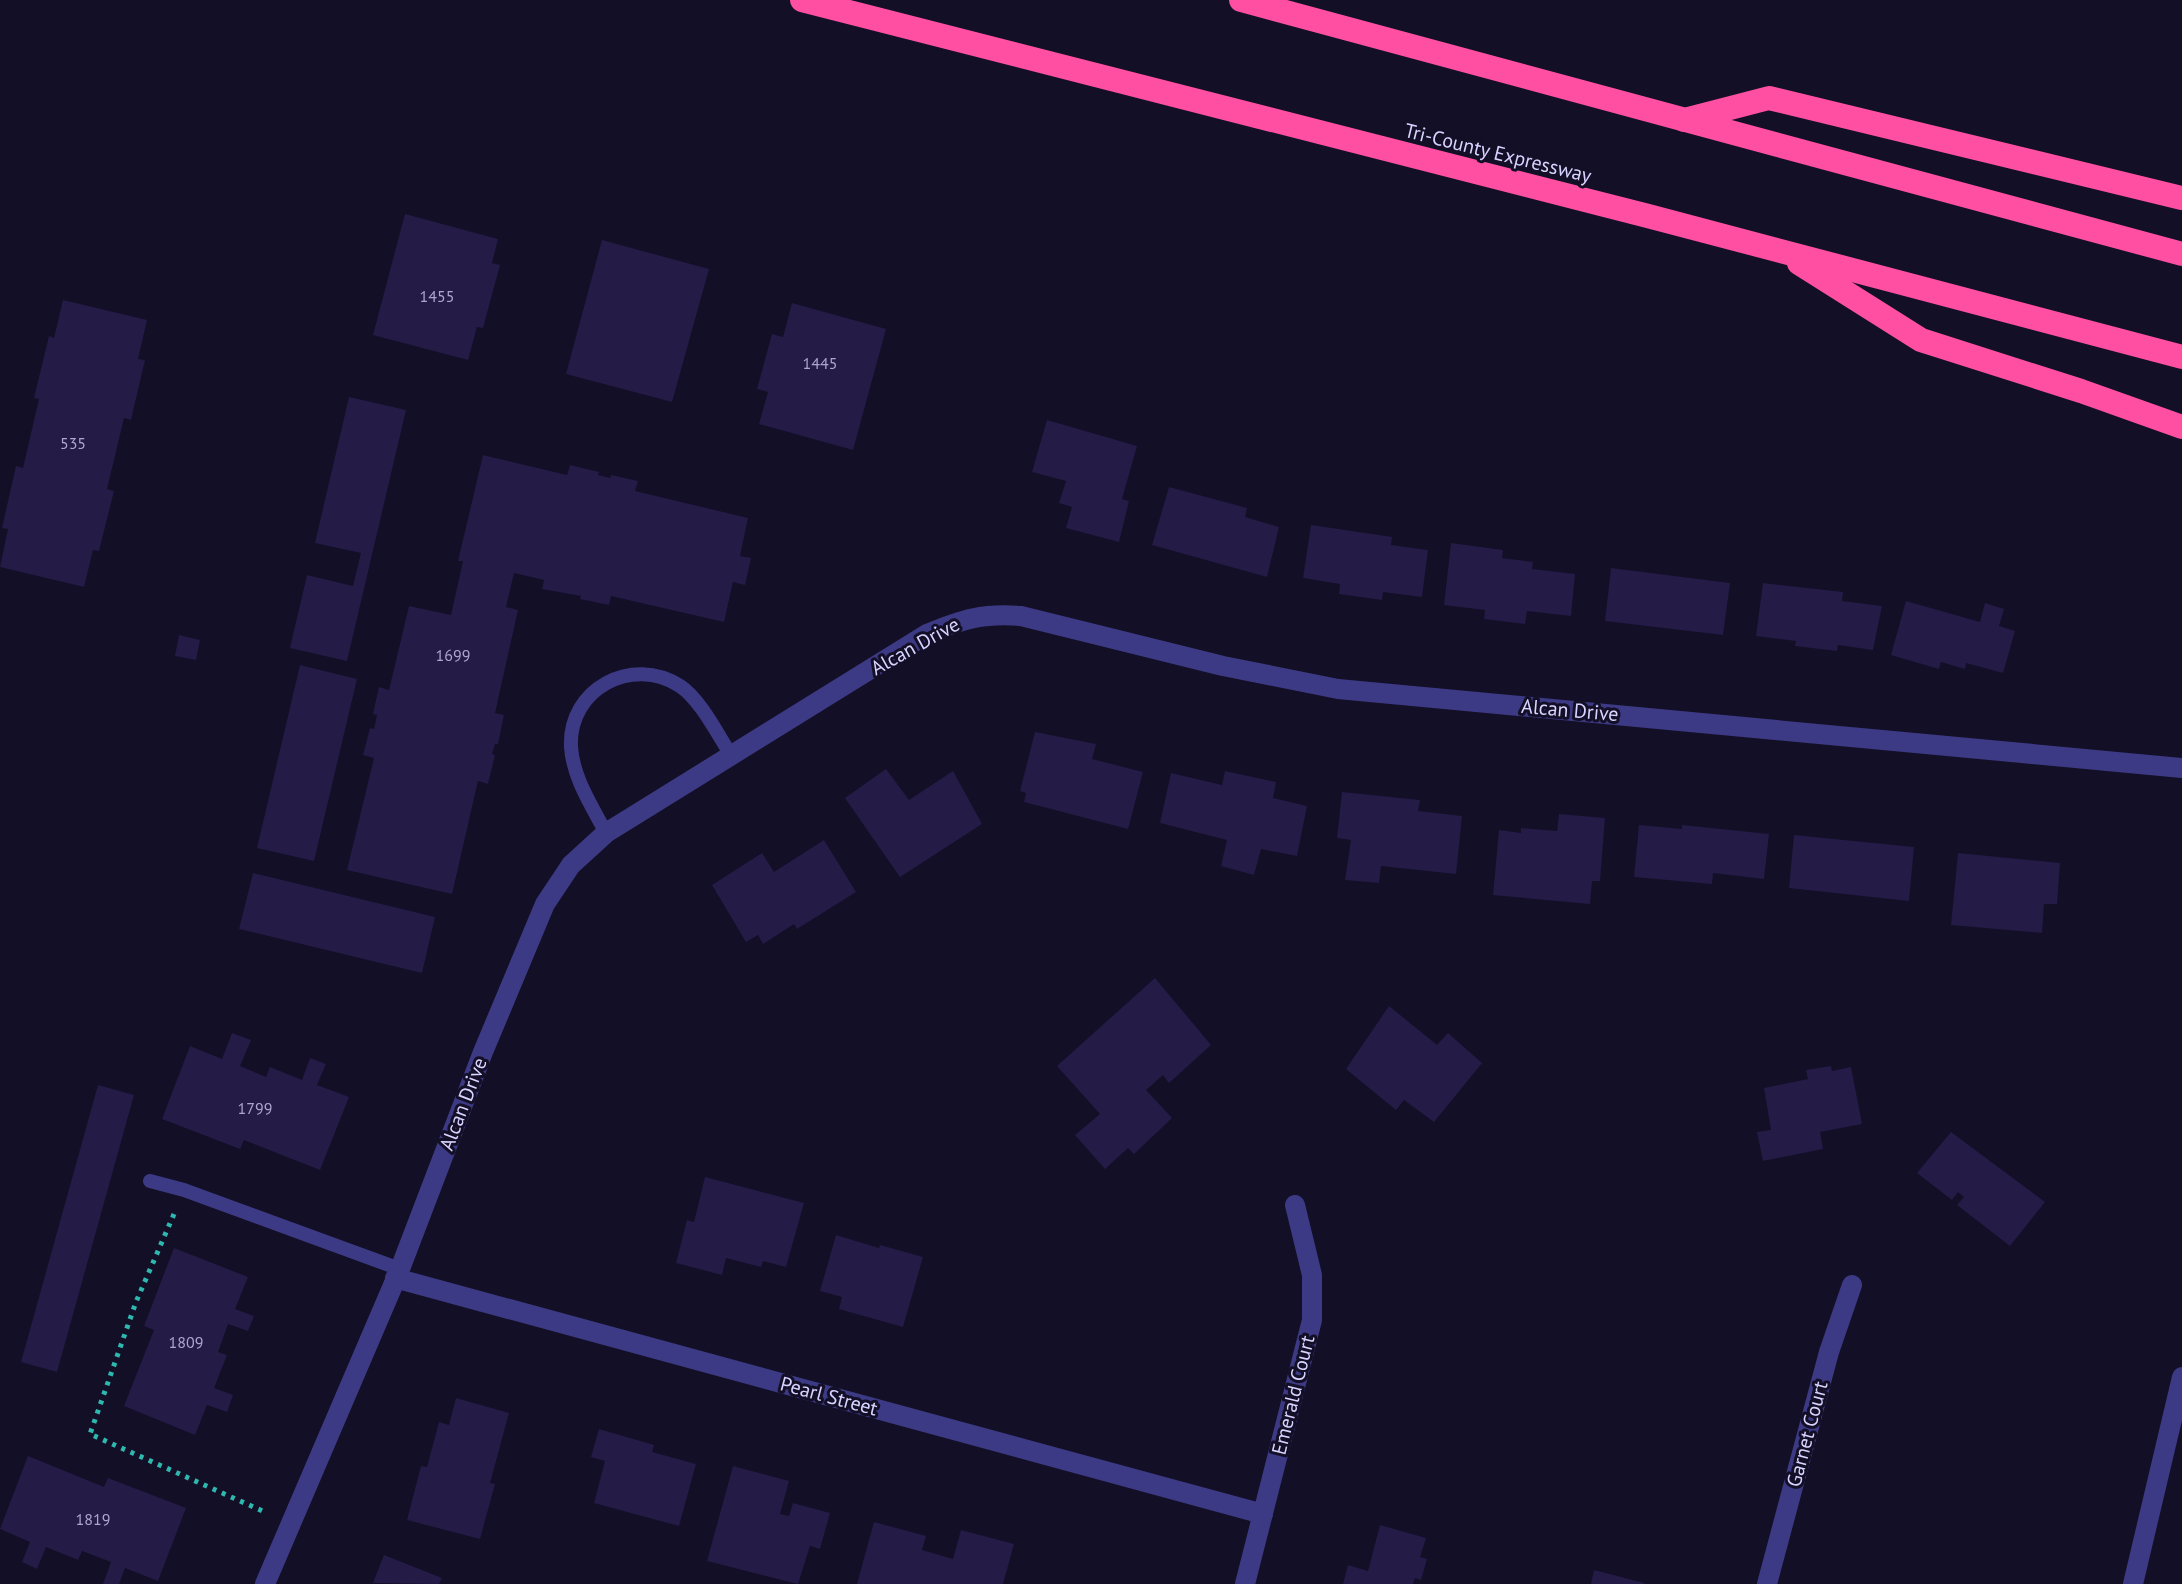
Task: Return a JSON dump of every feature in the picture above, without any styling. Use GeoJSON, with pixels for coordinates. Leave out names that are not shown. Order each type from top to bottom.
{"type":"FeatureCollection","features":[{"type":"Feature","properties":{"kind":"highway","name":"Tri-County Expressway"},"geometry":{"type":"LineString","coordinates":[[802,0],[2182,357]]}},
{"type":"Feature","properties":{"kind":"highway"},"geometry":{"type":"LineString","coordinates":[[1241,0],[2182,254]]}},
{"type":"Feature","properties":{"kind":"highway"},"geometry":{"type":"LineString","coordinates":[[1682,120],[1769,98],[2182,198]]}},
{"type":"Feature","properties":{"kind":"highway"},"geometry":{"type":"LineString","coordinates":[[1780,251],[1921,340],[2182,427]]}},
{"type":"Feature","properties":{"kind":"street","name":"Alcan Drive"},"geometry":{"type":"LineString","coordinates":[[265,1584],[397,1273],[483,1052],[545,904],[571,865],[606,833],[927,634],[966,618],[994,614],[1021,616],[1223,666],[1338,689],[2182,768]]}},
{"type":"Feature","properties":{"kind":"street","name":"Emerald Court"},"geometry":{"type":"LineString","coordinates":[[1245,1584],[1312,1320],[1312,1275],[1295,1205]]}},
{"type":"Feature","properties":{"kind":"street","name":"Pearl Street"},"geometry":{"type":"LineString","coordinates":[[397,1273],[1263,1514]]}},
{"type":"Feature","properties":{"kind":"street","name":"Garnet Court"},"geometry":{"type":"LineString","coordinates":[[1767,1584],[1829,1352],[1852,1285]]}},
{"type":"Feature","properties":{"kind":"street"},"geometry":{"type":"LineString","coordinates":[[2133,1584],[2182,1377]]}},
{"type":"Feature","properties":{"kind":"lane"},"geometry":{"type":"LineString","coordinates":[[606,833],[581,788],[571,746],[577,711],[594,688],[622,675],[654,676],[680,686],[702,710],[731,755]]}},
{"type":"Feature","properties":{"kind":"lane"},"geometry":{"type":"LineString","coordinates":[[150,1181],[184,1190],[397,1273]]}},
{"type":"Feature","properties":{"kind":"path"},"geometry":{"type":"LineString","coordinates":[[184,1190],[136,1302],[90,1434],[290,1523]]}},
{"type":"Feature","properties":{"kind":"building"},"geometry":{"type":"Polygon","coordinates":[[[405,214],[498,239],[492,263],[500,265],[483,328],[477,327],[468,360],[373,335],[405,214]]]}},
{"type":"Feature","properties":{"kind":"building"},"geometry":{"type":"Polygon","coordinates":[[[602,240],[709,269],[672,402],[566,374],[602,240]]]}},
{"type":"Feature","properties":{"kind":"building"},"geometry":{"type":"Polygon","coordinates":[[[63,300],[147,320],[138,359],[145,360],[131,420],[124,418],[107,489],[114,491],[99,551],[93,550],[84,587],[0,567],[8,529],[2,528],[16,466],[23,468],[39,399],[34,398],[49,336],[54,338],[63,300]]]}},
{"type":"Feature","properties":{"kind":"building"},"geometry":{"type":"Polygon","coordinates":[[[792,303],[886,329],[853,450],[759,424],[768,392],[757,389],[772,334],[783,337],[792,303]]]}},
{"type":"Feature","properties":{"kind":"building"},"geometry":{"type":"Polygon","coordinates":[[[349,397],[406,410],[347,661],[290,648],[307,575],[353,586],[361,553],[315,543],[349,397]]]}},
{"type":"Feature","properties":{"kind":"building"},"geometry":{"type":"Polygon","coordinates":[[[1047,420],[1137,446],[1122,499],[1129,501],[1119,542],[1066,528],[1072,507],[1059,503],[1066,481],[1032,472],[1047,420]]]}},
{"type":"Feature","properties":{"kind":"building"},"geometry":{"type":"Polygon","coordinates":[[[483,455],[567,475],[570,465],[610,478],[611,475],[638,481],[635,491],[748,518],[740,556],[751,558],[745,585],[733,582],[724,622],[611,596],[609,605],[580,599],[581,596],[542,589],[544,580],[514,573],[506,607],[518,610],[495,713],[504,715],[498,744],[495,744],[492,754],[495,755],[488,784],[478,781],[452,894],[347,870],[374,758],[363,755],[370,728],[374,729],[377,715],[373,714],[379,687],[389,690],[409,606],[451,615],[463,561],[458,561],[483,455]]]}},
{"type":"Feature","properties":{"kind":"building"},"geometry":{"type":"Polygon","coordinates":[[[1169,487],[1247,508],[1245,517],[1279,527],[1267,577],[1152,545],[1169,487]]]}},
{"type":"Feature","properties":{"kind":"building"},"geometry":{"type":"Polygon","coordinates":[[[1311,525],[1392,537],[1391,545],[1428,550],[1422,597],[1383,592],[1382,600],[1339,594],[1340,584],[1303,578],[1311,525]]]}},
{"type":"Feature","properties":{"kind":"building"},"geometry":{"type":"Polygon","coordinates":[[[1451,543],[1503,550],[1502,558],[1533,562],[1532,569],[1575,574],[1571,616],[1527,611],[1525,624],[1484,619],[1485,610],[1444,605],[1451,543]]]}},
{"type":"Feature","properties":{"kind":"building"},"geometry":{"type":"Polygon","coordinates":[[[1611,568],[1730,583],[1723,635],[1605,621],[1611,568]]]}},
{"type":"Feature","properties":{"kind":"building"},"geometry":{"type":"Polygon","coordinates":[[[1763,583],[1843,592],[1842,601],[1882,606],[1873,650],[1838,645],[1837,651],[1795,646],[1796,641],[1756,636],[1763,583]]]}},
{"type":"Feature","properties":{"kind":"building"},"geometry":{"type":"Polygon","coordinates":[[[1906,601],[1980,622],[1985,603],[2004,609],[1999,626],[2015,631],[2003,673],[1966,663],[1965,669],[1941,662],[1939,669],[1891,655],[1906,601]]]}},
{"type":"Feature","properties":{"kind":"building"},"geometry":{"type":"Polygon","coordinates":[[[179,635],[200,640],[196,660],[175,656],[179,635]]]}},
{"type":"Feature","properties":{"kind":"building"},"geometry":{"type":"Polygon","coordinates":[[[300,665],[357,679],[314,861],[257,848],[300,665]]]}},
{"type":"Feature","properties":{"kind":"building"},"geometry":{"type":"Polygon","coordinates":[[[1035,732],[1096,744],[1092,759],[1143,772],[1128,829],[1024,802],[1026,793],[1020,791],[1035,732]]]}},
{"type":"Feature","properties":{"kind":"building"},"geometry":{"type":"Polygon","coordinates":[[[886,769],[909,800],[953,771],[982,824],[900,877],[845,798],[886,769]]]}},
{"type":"Feature","properties":{"kind":"building"},"geometry":{"type":"Polygon","coordinates":[[[1225,771],[1276,782],[1273,798],[1307,806],[1297,856],[1261,849],[1254,875],[1221,866],[1227,840],[1160,823],[1171,773],[1222,785],[1225,771]]]}},
{"type":"Feature","properties":{"kind":"building"},"geometry":{"type":"Polygon","coordinates":[[[1342,792],[1420,800],[1418,811],[1462,816],[1456,874],[1381,866],[1379,883],[1345,880],[1351,840],[1337,838],[1342,792]]]}},
{"type":"Feature","properties":{"kind":"building"},"geometry":{"type":"Polygon","coordinates":[[[1559,814],[1605,818],[1600,881],[1592,881],[1590,904],[1493,895],[1499,830],[1521,833],[1521,828],[1557,831],[1559,814]]]}},
{"type":"Feature","properties":{"kind":"building"},"geometry":{"type":"Polygon","coordinates":[[[1639,825],[1682,829],[1682,825],[1769,834],[1764,879],[1713,873],[1712,884],[1634,877],[1639,825]]]}},
{"type":"Feature","properties":{"kind":"building"},"geometry":{"type":"Polygon","coordinates":[[[1794,835],[1914,847],[1909,901],[1789,888],[1794,835]]]}},
{"type":"Feature","properties":{"kind":"building"},"geometry":{"type":"Polygon","coordinates":[[[824,840],[856,892],[797,929],[794,924],[763,944],[758,935],[746,942],[712,885],[762,853],[774,872],[824,840]]]}},
{"type":"Feature","properties":{"kind":"building"},"geometry":{"type":"Polygon","coordinates":[[[1958,853],[2060,863],[2057,904],[2044,904],[2042,933],[1951,925],[1958,853]]]}},
{"type":"Feature","properties":{"kind":"building"},"geometry":{"type":"Polygon","coordinates":[[[253,873],[435,917],[422,973],[239,929],[253,873]]]}},
{"type":"Feature","properties":{"kind":"building"},"geometry":{"type":"Polygon","coordinates":[[[1155,978],[1211,1045],[1169,1083],[1163,1075],[1146,1090],[1172,1118],[1134,1154],[1128,1148],[1105,1169],[1075,1135],[1100,1114],[1057,1066],[1155,978]]]}},
{"type":"Feature","properties":{"kind":"building"},"geometry":{"type":"Polygon","coordinates":[[[1389,1006],[1437,1045],[1448,1033],[1482,1063],[1434,1122],[1404,1100],[1396,1110],[1346,1069],[1389,1006]]]}},
{"type":"Feature","properties":{"kind":"building"},"geometry":{"type":"Polygon","coordinates":[[[232,1033],[251,1040],[240,1066],[266,1077],[270,1067],[302,1080],[310,1058],[326,1064],[317,1085],[349,1097],[320,1170],[244,1140],[240,1149],[162,1119],[190,1046],[222,1059],[232,1033]]]}},
{"type":"Feature","properties":{"kind":"building"},"geometry":{"type":"Polygon","coordinates":[[[1831,1066],[1832,1071],[1851,1067],[1862,1124],[1820,1132],[1823,1149],[1763,1161],[1757,1132],[1771,1130],[1764,1088],[1808,1079],[1806,1070],[1831,1066]]]}},
{"type":"Feature","properties":{"kind":"building"},"geometry":{"type":"Polygon","coordinates":[[[98,1085],[134,1095],[57,1372],[21,1362],[98,1085]]]}},
{"type":"Feature","properties":{"kind":"building"},"geometry":{"type":"Polygon","coordinates":[[[1951,1132],[2045,1202],[2010,1246],[1957,1205],[1964,1197],[1958,1192],[1952,1200],[1917,1173],[1951,1132]]]}},
{"type":"Feature","properties":{"kind":"building"},"geometry":{"type":"Polygon","coordinates":[[[705,1177],[804,1203],[786,1267],[763,1261],[761,1267],[726,1258],[722,1275],[676,1263],[687,1220],[694,1222],[705,1177]]]}},
{"type":"Feature","properties":{"kind":"building"},"geometry":{"type":"Polygon","coordinates":[[[836,1235],[923,1257],[903,1327],[839,1309],[842,1297],[820,1291],[836,1235]]]}},
{"type":"Feature","properties":{"kind":"building"},"geometry":{"type":"Polygon","coordinates":[[[174,1248],[248,1277],[235,1309],[254,1316],[248,1331],[228,1324],[218,1352],[227,1355],[214,1388],[233,1395],[227,1412],[207,1405],[195,1435],[124,1406],[154,1330],[144,1326],[174,1248]]]}},
{"type":"Feature","properties":{"kind":"building"},"geometry":{"type":"Polygon","coordinates":[[[456,1398],[509,1413],[490,1483],[495,1484],[480,1539],[407,1520],[421,1466],[427,1467],[439,1422],[449,1425],[456,1398]]]}},
{"type":"Feature","properties":{"kind":"building"},"geometry":{"type":"Polygon","coordinates":[[[599,1429],[654,1445],[652,1452],[696,1464],[679,1526],[594,1503],[605,1461],[591,1457],[599,1429]]]}},
{"type":"Feature","properties":{"kind":"building"},"geometry":{"type":"Polygon","coordinates":[[[28,1456],[104,1487],[108,1478],[186,1508],[158,1581],[125,1568],[119,1584],[103,1584],[111,1562],[82,1551],[78,1560],[46,1547],[37,1569],[22,1562],[30,1542],[0,1529],[28,1456]]]}},
{"type":"Feature","properties":{"kind":"building"},"geometry":{"type":"Polygon","coordinates":[[[733,1466],[789,1481],[780,1514],[789,1516],[793,1503],[830,1513],[820,1549],[810,1546],[798,1584],[707,1561],[733,1466]]]}},
{"type":"Feature","properties":{"kind":"building"},"geometry":{"type":"Polygon","coordinates":[[[874,1522],[926,1536],[922,1550],[953,1559],[961,1530],[1014,1544],[1003,1584],[857,1584],[874,1522]]]}},
{"type":"Feature","properties":{"kind":"building"},"geometry":{"type":"Polygon","coordinates":[[[1380,1525],[1426,1538],[1420,1557],[1427,1559],[1421,1580],[1415,1578],[1413,1584],[1343,1584],[1348,1565],[1368,1571],[1380,1525]]]}},
{"type":"Feature","properties":{"kind":"building"},"geometry":{"type":"Polygon","coordinates":[[[384,1555],[442,1578],[439,1584],[373,1583],[384,1555]]]}},
{"type":"Feature","properties":{"kind":"building"},"geometry":{"type":"Polygon","coordinates":[[[1594,1570],[1644,1583],[1644,1584],[1591,1584],[1594,1570]]]}}]}
